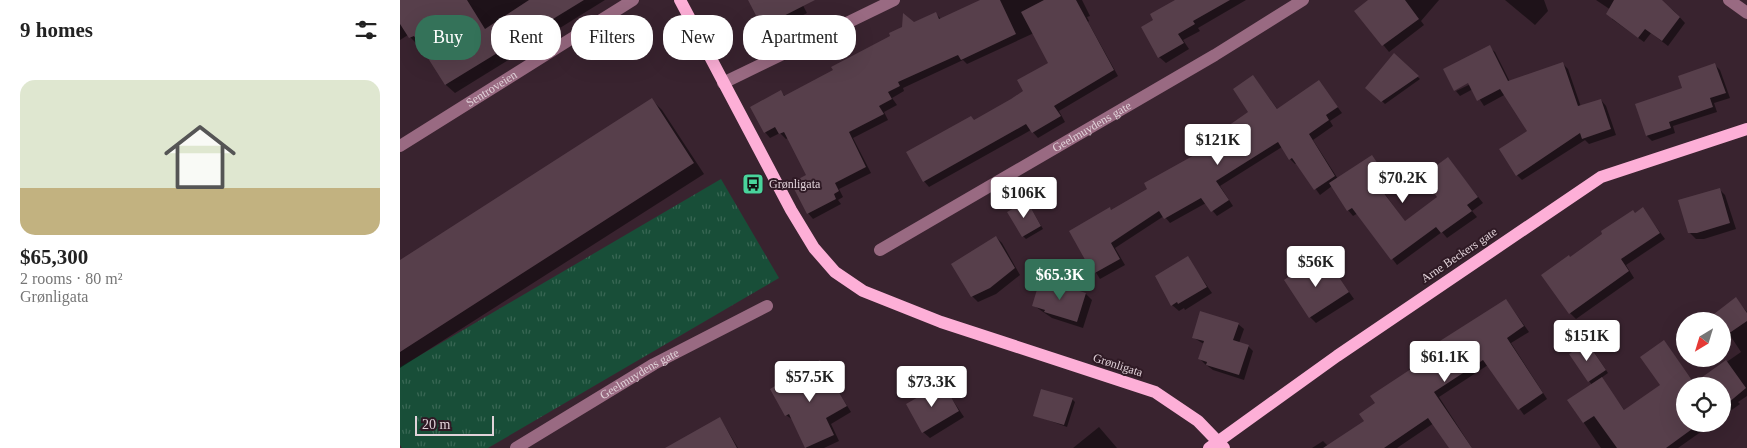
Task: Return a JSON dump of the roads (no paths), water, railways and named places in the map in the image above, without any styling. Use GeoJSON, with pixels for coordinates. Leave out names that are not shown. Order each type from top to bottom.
{"type":"FeatureCollection","features":[{"type":"Feature","properties":{"kind":"main road","name":"Grønligata"},"geometry":{"type":"LineString","coordinates":[[680,0],[791,210],[814,248],[842,277],[863,292],[941,322],[1155,392],[1198,421],[1217,446]]}},
{"type":"Feature","properties":{"kind":"main road","name":"Arne Beckers gate"},"geometry":{"type":"LineString","coordinates":[[1217,446],[1459,272],[1601,177],[1747,130]]}},
{"type":"Feature","properties":{"kind":"street","name":"Sentroveien"},"geometry":{"type":"LineString","coordinates":[[400,146],[633,0]]}},
{"type":"Feature","properties":{"kind":"street"},"geometry":{"type":"LineString","coordinates":[[723,83],[894,0]]}},
{"type":"Feature","properties":{"kind":"street","name":"Geelmuydens gate"},"geometry":{"type":"LineString","coordinates":[[880,250],[1215,55],[1303,0]]}},
{"type":"Feature","properties":{"kind":"street"},"geometry":{"type":"LineString","coordinates":[[1729,0],[1747,13]]}},
{"type":"Feature","properties":{"kind":"street","name":"Geelmuydens gate"},"geometry":{"type":"LineString","coordinates":[[516,448],[654,364],[767,306]]}},
{"type":"Feature","properties":{"kind":"place","name":"Grønligata"},"geometry":{"type":"Point","coordinates":[753,184]}}]}
